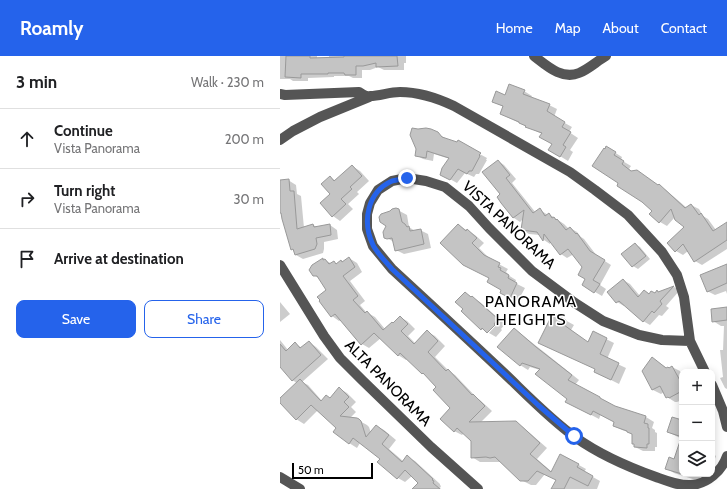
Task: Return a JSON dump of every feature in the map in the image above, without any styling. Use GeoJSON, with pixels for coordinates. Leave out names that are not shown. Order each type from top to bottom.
{"type":"FeatureCollection","features":[{"type":"Feature","properties":{"kind":"street"},"geometry":{"type":"LineString","coordinates":[[534,56],[557,72],[573,75],[606,56]]}},
{"type":"Feature","properties":{"kind":"street"},"geometry":{"type":"LineString","coordinates":[[280,94],[359,92],[369,97]]}},
{"type":"Feature","properties":{"kind":"street"},"geometry":{"type":"LineString","coordinates":[[280,140],[287,134],[320,117],[369,97],[390,92],[423,95],[454,106],[570,172],[628,215],[662,252],[677,275],[684,297],[690,341],[704,369]]}},
{"type":"Feature","properties":{"kind":"street","name":"VISTA PANORAMA"},"geometry":{"type":"LineString","coordinates":[[690,341],[662,340],[639,335],[603,322],[532,271],[469,206],[445,187],[426,181],[407,178],[392,181],[378,190],[370,203],[367,214],[367,230],[373,246],[392,269],[547,414],[574,436],[594,449],[627,466],[678,484],[692,485],[705,482],[718,472],[723,466],[727,456]]}},
{"type":"Feature","properties":{"kind":"street","name":"ALTA PANORAMA"},"geometry":{"type":"LineString","coordinates":[[280,265],[317,326],[340,358],[432,447],[478,489]]}},
{"type":"Feature","properties":{"kind":"street"},"geometry":{"type":"LineString","coordinates":[[715,393],[727,427]]}},
{"type":"Feature","properties":{"kind":"street"},"geometry":{"type":"LineString","coordinates":[[280,477],[300,489]]}},
{"type":"Feature","properties":{"kind":"building"},"geometry":{"type":"Polygon","coordinates":[[[286,56],[310,56],[310,58],[344,56],[397,56],[398,66],[376,67],[376,63],[356,66],[356,75],[328,73],[301,74],[301,78],[285,77],[286,56]]]}},
{"type":"Feature","properties":{"kind":"building"},"geometry":{"type":"Polygon","coordinates":[[[509,84],[525,90],[523,94],[550,104],[547,111],[565,122],[562,127],[571,132],[563,145],[566,147],[560,157],[548,150],[552,144],[539,137],[542,133],[525,127],[526,126],[519,122],[500,114],[503,106],[492,102],[496,91],[505,95],[509,84]]]}},
{"type":"Feature","properties":{"kind":"building"},"geometry":{"type":"Polygon","coordinates":[[[412,128],[431,129],[438,132],[442,137],[457,142],[458,140],[481,153],[472,171],[469,171],[467,174],[458,169],[450,180],[440,175],[442,168],[449,158],[427,151],[426,158],[415,156],[416,149],[410,135],[412,128]]]}},
{"type":"Feature","properties":{"kind":"building"},"geometry":{"type":"Polygon","coordinates":[[[606,146],[616,152],[614,155],[624,161],[622,164],[631,171],[637,170],[658,185],[659,184],[685,208],[691,204],[699,215],[701,213],[713,231],[727,222],[727,240],[694,262],[683,244],[675,252],[667,243],[684,227],[675,220],[671,209],[659,223],[649,214],[652,211],[642,202],[617,186],[618,183],[592,166],[606,146]]]}},
{"type":"Feature","properties":{"kind":"building"},"geometry":{"type":"Polygon","coordinates":[[[498,160],[510,175],[506,178],[533,213],[540,208],[545,216],[549,213],[552,218],[554,217],[556,220],[557,219],[566,230],[570,227],[576,234],[577,233],[590,251],[605,260],[593,280],[600,284],[594,293],[582,285],[585,279],[578,275],[582,267],[568,249],[560,255],[544,234],[543,241],[537,232],[521,230],[524,210],[513,218],[501,203],[497,197],[500,194],[482,172],[498,160]]]}},
{"type":"Feature","properties":{"kind":"building"},"geometry":{"type":"Polygon","coordinates":[[[352,165],[362,176],[350,187],[352,189],[341,199],[346,204],[332,217],[320,203],[330,194],[321,184],[330,176],[334,181],[352,165]]]}},
{"type":"Feature","properties":{"kind":"building"},"geometry":{"type":"Polygon","coordinates":[[[289,179],[290,191],[294,191],[297,229],[313,224],[314,227],[330,224],[331,235],[316,238],[317,244],[315,249],[295,255],[293,249],[291,250],[280,213],[280,180],[289,179]]]}},
{"type":"Feature","properties":{"kind":"building"},"geometry":{"type":"Polygon","coordinates":[[[396,208],[399,209],[402,222],[407,227],[409,226],[410,231],[421,229],[424,244],[395,251],[392,238],[384,238],[383,232],[386,226],[380,222],[379,217],[381,214],[396,208]]]}},
{"type":"Feature","properties":{"kind":"building"},"geometry":{"type":"Polygon","coordinates":[[[458,224],[466,231],[467,229],[477,238],[472,243],[484,255],[500,263],[498,267],[501,268],[500,270],[509,275],[508,278],[517,283],[510,298],[500,293],[501,290],[487,282],[489,278],[463,265],[440,243],[458,224]]]}},
{"type":"Feature","properties":{"kind":"building"},"geometry":{"type":"Polygon","coordinates":[[[635,243],[646,256],[632,267],[621,254],[635,243]]]}},
{"type":"Feature","properties":{"kind":"building"},"geometry":{"type":"Polygon","coordinates":[[[349,257],[355,267],[343,276],[358,296],[353,300],[365,313],[367,311],[383,330],[400,316],[408,324],[401,331],[414,344],[427,330],[438,341],[428,352],[446,371],[448,369],[472,395],[473,394],[485,406],[469,422],[516,421],[540,443],[530,454],[551,472],[560,454],[579,464],[577,467],[593,476],[588,486],[570,477],[564,489],[551,489],[556,480],[537,471],[528,481],[520,481],[495,457],[471,458],[471,441],[457,428],[454,432],[440,419],[450,408],[433,390],[436,387],[423,373],[422,374],[400,353],[398,356],[374,333],[361,345],[335,314],[331,317],[319,301],[320,300],[317,297],[326,290],[317,276],[313,276],[309,270],[312,265],[323,258],[323,260],[325,259],[329,264],[334,261],[336,264],[349,257]]]}},
{"type":"Feature","properties":{"kind":"building"},"geometry":{"type":"Polygon","coordinates":[[[727,264],[727,283],[707,292],[700,275],[727,264]]]}},
{"type":"Feature","properties":{"kind":"building"},"geometry":{"type":"Polygon","coordinates":[[[623,279],[638,297],[644,290],[649,294],[651,291],[655,293],[657,290],[658,292],[674,286],[660,301],[662,304],[654,313],[652,311],[643,322],[619,301],[616,303],[607,292],[623,279]]]}},
{"type":"Feature","properties":{"kind":"building"},"geometry":{"type":"Polygon","coordinates":[[[465,292],[471,297],[472,296],[498,319],[494,324],[495,325],[487,333],[482,328],[481,330],[461,311],[463,309],[455,302],[465,292]]]}},
{"type":"Feature","properties":{"kind":"building"},"geometry":{"type":"Polygon","coordinates":[[[727,307],[727,320],[712,322],[711,309],[727,307]]]}},
{"type":"Feature","properties":{"kind":"building"},"geometry":{"type":"Polygon","coordinates":[[[553,313],[566,320],[564,325],[588,342],[593,331],[607,338],[600,354],[619,363],[611,380],[594,372],[595,369],[538,343],[553,313]]]}},
{"type":"Feature","properties":{"kind":"building"},"geometry":{"type":"Polygon","coordinates":[[[514,328],[572,375],[568,380],[615,406],[646,416],[644,423],[648,424],[649,428],[649,444],[647,444],[647,448],[634,447],[634,444],[632,444],[632,434],[613,426],[614,422],[593,411],[591,415],[565,402],[567,399],[535,374],[540,369],[522,363],[520,366],[497,347],[514,328]]]}},
{"type":"Feature","properties":{"kind":"building"},"geometry":{"type":"Polygon","coordinates":[[[309,341],[321,355],[292,381],[280,367],[280,344],[286,351],[295,342],[300,348],[309,341]]]}},
{"type":"Feature","properties":{"kind":"building"},"geometry":{"type":"Polygon","coordinates":[[[652,357],[666,368],[672,366],[679,379],[679,393],[666,398],[660,386],[652,390],[642,371],[652,357]]]}},
{"type":"Feature","properties":{"kind":"building"},"geometry":{"type":"Polygon","coordinates":[[[300,379],[321,401],[326,395],[330,398],[339,387],[349,397],[344,402],[349,407],[340,416],[359,419],[366,437],[376,425],[389,435],[382,444],[402,462],[407,455],[433,479],[433,483],[440,489],[412,489],[418,483],[405,470],[397,479],[377,462],[380,459],[353,438],[349,444],[333,432],[336,428],[311,405],[296,420],[280,403],[280,398],[300,379]]]}},
{"type":"Feature","properties":{"kind":"building"},"geometry":{"type":"Polygon","coordinates":[[[672,417],[679,419],[679,436],[667,432],[672,417]]]}},
{"type":"Feature","properties":{"kind":"building"},"geometry":{"type":"Polygon","coordinates":[[[679,444],[679,473],[665,469],[669,457],[674,459],[679,444]]]}},
{"type":"Feature","properties":{"kind":"district","name":"PANORAMA HEIGHTS"},"geometry":{"type":"Point","coordinates":[531,310]}},
{"type":"Feature","properties":{"kind":"route"},"geometry":{"type":"LineString","coordinates":[[407,178],[392,181],[378,190],[370,203],[367,214],[367,230],[373,246],[392,269],[556,422],[574,436]]}}]}
